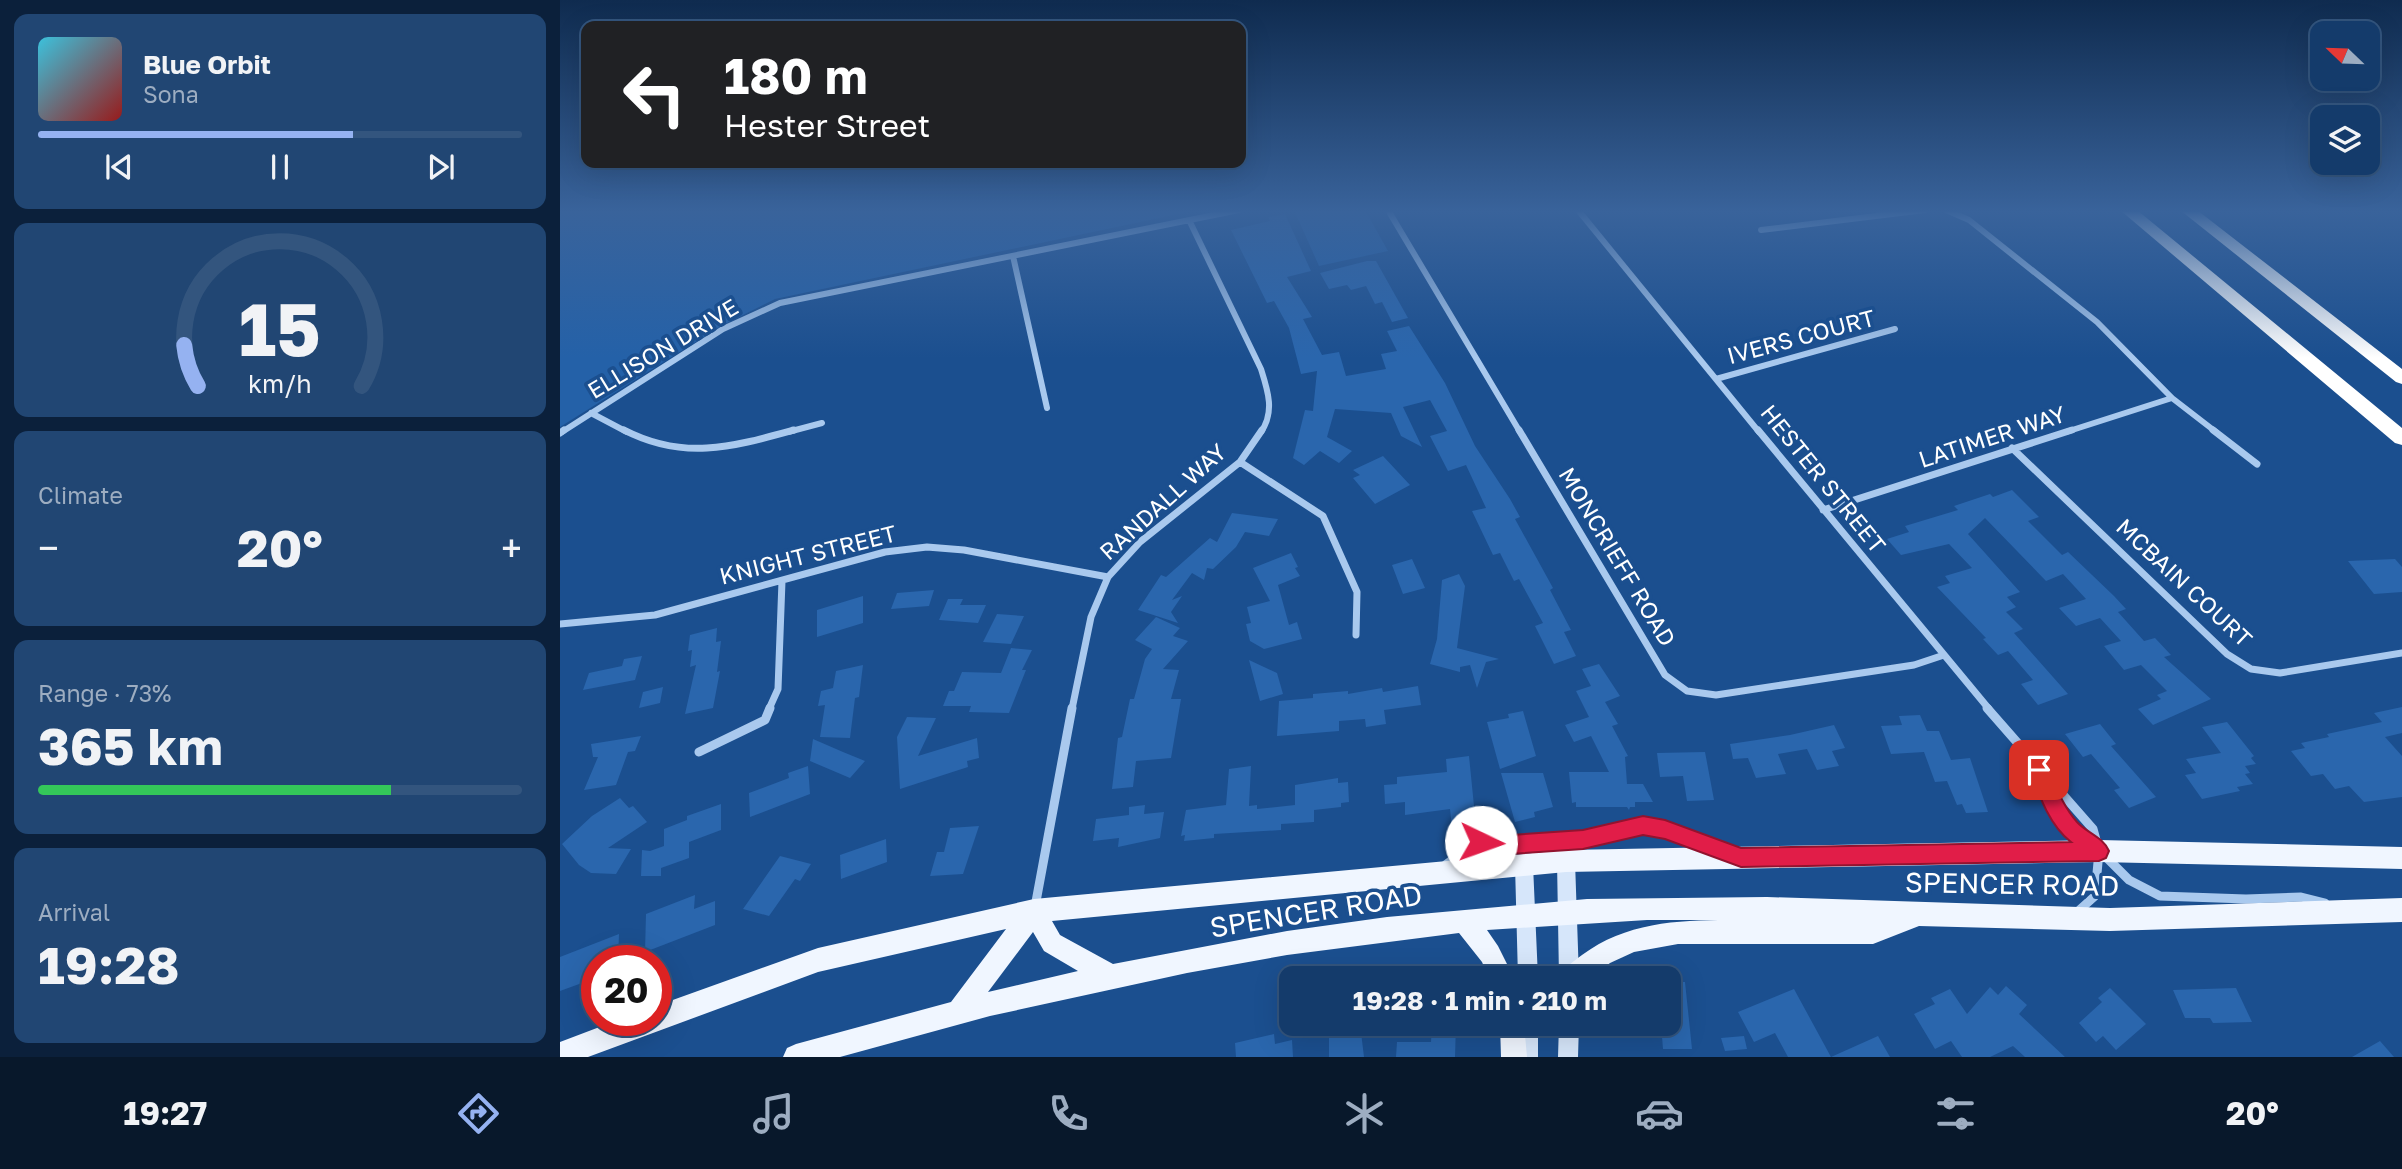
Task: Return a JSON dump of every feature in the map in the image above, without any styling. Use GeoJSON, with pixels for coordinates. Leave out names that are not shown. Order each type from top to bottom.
{"type":"FeatureCollection","features":[{"type":"Feature","properties":{"kind":"highway"},"geometry":{"type":"LineString","coordinates":[[2186,259],[2402,438]]}},
{"type":"Feature","properties":{"kind":"highway"},"geometry":{"type":"LineString","coordinates":[[2250,259],[2402,379]]}},
{"type":"Feature","properties":{"kind":"main road","name":"SPENCER ROAD"},"geometry":{"type":"LineString","coordinates":[[672,1012],[818,960],[1034,911],[1524,864],[2099,851],[2402,858]]}},
{"type":"Feature","properties":{"kind":"main road"},"geometry":{"type":"LineString","coordinates":[[1566,861],[1570,966]]}},
{"type":"Feature","properties":{"kind":"main road"},"geometry":{"type":"LineString","coordinates":[[1524,864],[1528,966]]}},
{"type":"Feature","properties":{"kind":"main road","name":"SPENCER ROAD"},"geometry":{"type":"LineString","coordinates":[[796,1057],[958,1013],[1112,977],[1265,948],[1465,921],[1566,912],[1681,907],[2070,919],[2402,910]]}},
{"type":"Feature","properties":{"kind":"main road"},"geometry":{"type":"LineString","coordinates":[[958,1013],[1034,911],[1052,943],[1112,977]]}},
{"type":"Feature","properties":{"kind":"main road"},"geometry":{"type":"LineString","coordinates":[[1587,966],[1602,955],[1632,941],[1678,932],[1873,932],[1918,914]]}},
{"type":"Feature","properties":{"kind":"main road"},"geometry":{"type":"LineString","coordinates":[[1465,921],[1496,966]]}},
{"type":"Feature","properties":{"kind":"main road"},"geometry":{"type":"LineString","coordinates":[[560,1055],[609,1036]]}},
{"type":"Feature","properties":{"kind":"main road"},"geometry":{"type":"LineString","coordinates":[[1513,1036],[1514,1057]]}},
{"type":"Feature","properties":{"kind":"main road"},"geometry":{"type":"LineString","coordinates":[[1528,1036],[1528,1057]]}},
{"type":"Feature","properties":{"kind":"main road"},"geometry":{"type":"LineString","coordinates":[[1568,1057],[1569,1036]]}},
{"type":"Feature","properties":{"kind":"street","name":"ELLISON DRIVE"},"geometry":{"type":"LineString","coordinates":[[560,433],[723,329],[780,303],[997,259]]}},
{"type":"Feature","properties":{"kind":"street"},"geometry":{"type":"LineString","coordinates":[[1014,259],[1047,408]]}},
{"type":"Feature","properties":{"kind":"street","name":"RANDALL WAY"},"geometry":{"type":"LineString","coordinates":[[1034,911],[1050,817],[1089,629],[1108,577],[1140,542],[1240,462],[1269,420],[1269,394],[1261,369],[1208,259]]}},
{"type":"Feature","properties":{"kind":"street","name":"MONCRIEFF ROAD"},"geometry":{"type":"LineString","coordinates":[[1417,259],[1665,675],[1687,691],[1716,695],[1914,665],[1944,655]]}},
{"type":"Feature","properties":{"kind":"street","name":"HESTER STREET"},"geometry":{"type":"LineString","coordinates":[[1618,259],[2039,770],[2093,829],[2099,851],[2095,896],[2070,919]]}},
{"type":"Feature","properties":{"kind":"street"},"geometry":{"type":"LineString","coordinates":[[2018,259],[2097,323],[2172,398],[2256,464]]}},
{"type":"Feature","properties":{"kind":"street","name":"IVERS COURT"},"geometry":{"type":"LineString","coordinates":[[1716,379],[1895,329]]}},
{"type":"Feature","properties":{"kind":"street","name":"LATIMER WAY"},"geometry":{"type":"LineString","coordinates":[[1823,510],[2172,398]]}},
{"type":"Feature","properties":{"kind":"street"},"geometry":{"type":"LineString","coordinates":[[591,413],[655,445],[686,451],[730,446],[822,423]]}},
{"type":"Feature","properties":{"kind":"street","name":"MCBAIN COURT"},"geometry":{"type":"LineString","coordinates":[[2012,449],[2227,654],[2251,669],[2280,673],[2402,653]]}},
{"type":"Feature","properties":{"kind":"street"},"geometry":{"type":"LineString","coordinates":[[1240,462],[1323,516],[1357,592],[1356,635]]}},
{"type":"Feature","properties":{"kind":"street","name":"KNIGHT STREET"},"geometry":{"type":"LineString","coordinates":[[560,624],[656,615],[885,552],[927,547],[964,550],[1108,577]]}},
{"type":"Feature","properties":{"kind":"street"},"geometry":{"type":"LineString","coordinates":[[699,752],[765,720],[778,689],[782,581]]}},
{"type":"Feature","properties":{"kind":"street","name":"HESTER STREET"},"geometry":{"type":"LineString","coordinates":[[2039,770],[2051,799],[2071,830],[2099,851],[2129,880],[2160,896],[2246,899],[2301,897],[2359,911]]}},
{"type":"Feature","properties":{"kind":"lane","name":"SPENCER ROAD"},"geometry":{"type":"LineString","coordinates":[[1413,875],[1450,862],[1469,846],[1481,842],[1497,845],[1583,839],[1643,826],[1665,830],[1741,858]]}},
{"type":"Feature","properties":{"kind":"shaded area"},"geometry":{"type":"Polygon","coordinates":[[[560,259],[963,259],[775,299],[721,326],[560,427],[560,259]]]}},
{"type":"Feature","properties":{"kind":"shaded area"},"geometry":{"type":"Polygon","coordinates":[[[1316,259],[1350,259],[1319,266],[1316,259]]]}},
{"type":"Feature","properties":{"kind":"building"},"geometry":{"type":"Polygon","coordinates":[[[1245,259],[1306,259],[1311,271],[1287,277],[1312,317],[1303,319],[1322,355],[1339,352],[1346,376],[1386,369],[1381,354],[1397,351],[1387,331],[1409,326],[1445,383],[1475,446],[1520,517],[1515,519],[1553,588],[1550,590],[1571,630],[1564,632],[1576,656],[1554,664],[1535,626],[1543,623],[1519,579],[1514,581],[1500,553],[1493,555],[1472,511],[1486,508],[1466,465],[1448,471],[1430,436],[1447,431],[1430,400],[1403,407],[1422,447],[1401,436],[1391,413],[1335,409],[1327,437],[1352,451],[1339,463],[1320,451],[1304,465],[1293,458],[1305,410],[1313,411],[1317,371],[1301,374],[1289,328],[1274,301],[1267,303],[1245,259]]]}},
{"type":"Feature","properties":{"kind":"building"},"geometry":{"type":"Polygon","coordinates":[[[1376,261],[1408,318],[1392,322],[1382,302],[1375,304],[1366,286],[1351,290],[1347,285],[1329,289],[1320,273],[1376,261]]]}},
{"type":"Feature","properties":{"kind":"building"},"geometry":{"type":"Polygon","coordinates":[[[1383,456],[1410,485],[1375,504],[1353,478],[1360,475],[1353,470],[1383,456]]]}},
{"type":"Feature","properties":{"kind":"building"},"geometry":{"type":"Polygon","coordinates":[[[2012,490],[2039,517],[2028,521],[2062,555],[2068,552],[2114,596],[2126,609],[2118,612],[2144,641],[2155,638],[2171,655],[2164,657],[2211,699],[2153,725],[2138,709],[2161,699],[2157,695],[2167,691],[2141,665],[2124,670],[2104,646],[2121,641],[2100,618],[2076,626],[2059,608],[2086,599],[2063,574],[2046,581],[1985,518],[1968,534],[2020,592],[2007,597],[2016,607],[2006,612],[2023,629],[2014,633],[2068,694],[2038,705],[2021,684],[2033,680],[2008,651],[1998,655],[1983,639],[1986,638],[1937,587],[1950,583],[1945,576],[1972,568],[1949,544],[1901,555],[1887,539],[1909,532],[1905,526],[1958,510],[1954,506],[2012,490]]]}},
{"type":"Feature","properties":{"kind":"building"},"geometry":{"type":"Polygon","coordinates":[[[1232,513],[1278,519],[1269,536],[1245,532],[1236,547],[1213,569],[1207,568],[1204,580],[1192,573],[1172,600],[1182,596],[1171,612],[1178,623],[1138,610],[1161,575],[1166,577],[1210,538],[1217,542],[1232,513]]]}},
{"type":"Feature","properties":{"kind":"building"},"geometry":{"type":"Polygon","coordinates":[[[1291,553],[1300,576],[1278,585],[1289,625],[1297,622],[1302,639],[1264,649],[1250,641],[1246,624],[1251,623],[1247,607],[1270,601],[1253,568],[1291,553]]]}},
{"type":"Feature","properties":{"kind":"building"},"geometry":{"type":"Polygon","coordinates":[[[1412,559],[1425,588],[1403,594],[1392,565],[1412,559]]]}},
{"type":"Feature","properties":{"kind":"building"},"geometry":{"type":"Polygon","coordinates":[[[2395,559],[2402,567],[2402,592],[2374,594],[2348,561],[2395,559]]]}},
{"type":"Feature","properties":{"kind":"building"},"geometry":{"type":"Polygon","coordinates":[[[1459,574],[1465,586],[1457,648],[1499,659],[1486,662],[1477,688],[1470,665],[1460,667],[1460,672],[1430,664],[1437,639],[1442,580],[1459,574]]]}},
{"type":"Feature","properties":{"kind":"building"},"geometry":{"type":"Polygon","coordinates":[[[934,590],[929,606],[891,609],[897,593],[934,590]]]}},
{"type":"Feature","properties":{"kind":"building"},"geometry":{"type":"Polygon","coordinates":[[[863,596],[863,623],[817,637],[817,610],[863,596]]]}},
{"type":"Feature","properties":{"kind":"building"},"geometry":{"type":"Polygon","coordinates":[[[948,599],[963,599],[960,605],[986,605],[978,623],[939,620],[948,599]]]}},
{"type":"Feature","properties":{"kind":"building"},"geometry":{"type":"Polygon","coordinates":[[[997,614],[1024,616],[1011,644],[983,642],[997,614]]]}},
{"type":"Feature","properties":{"kind":"building"},"geometry":{"type":"Polygon","coordinates":[[[1156,617],[1180,628],[1173,636],[1188,641],[1163,669],[1179,670],[1171,699],[1181,699],[1171,758],[1136,761],[1133,787],[1112,789],[1118,738],[1122,737],[1130,699],[1134,699],[1145,659],[1152,649],[1135,640],[1156,617]]]}},
{"type":"Feature","properties":{"kind":"building"},"geometry":{"type":"Polygon","coordinates":[[[717,628],[716,642],[721,641],[717,672],[720,671],[713,708],[685,714],[696,665],[690,667],[690,635],[717,628]]]}},
{"type":"Feature","properties":{"kind":"building"},"geometry":{"type":"Polygon","coordinates":[[[1011,648],[1032,650],[1022,670],[1026,670],[1009,713],[969,712],[971,706],[943,706],[949,691],[954,691],[962,672],[1001,673],[1011,648]]]}},
{"type":"Feature","properties":{"kind":"building"},"geometry":{"type":"Polygon","coordinates":[[[642,656],[635,680],[583,690],[589,673],[622,666],[624,659],[642,656]]]}},
{"type":"Feature","properties":{"kind":"building"},"geometry":{"type":"Polygon","coordinates":[[[1249,660],[1277,673],[1283,694],[1260,701],[1249,660]]]}},
{"type":"Feature","properties":{"kind":"building"},"geometry":{"type":"Polygon","coordinates":[[[1599,664],[1620,696],[1605,702],[1618,724],[1612,726],[1628,756],[1625,757],[1627,784],[1643,784],[1653,802],[1635,802],[1635,807],[1630,807],[1629,810],[1627,807],[1576,807],[1576,802],[1572,803],[1569,772],[1609,772],[1591,736],[1574,742],[1565,725],[1589,717],[1576,691],[1591,686],[1582,669],[1599,664]]]}},
{"type":"Feature","properties":{"kind":"building"},"geometry":{"type":"Polygon","coordinates":[[[863,665],[850,738],[820,737],[825,705],[818,706],[821,691],[833,688],[836,671],[863,665]]]}},
{"type":"Feature","properties":{"kind":"building"},"geometry":{"type":"Polygon","coordinates":[[[1418,686],[1421,705],[1384,710],[1386,724],[1366,727],[1365,719],[1339,721],[1339,731],[1277,736],[1279,701],[1313,698],[1313,694],[1348,691],[1348,694],[1382,688],[1383,692],[1418,686]]]}},
{"type":"Feature","properties":{"kind":"building"},"geometry":{"type":"Polygon","coordinates":[[[663,687],[660,703],[639,708],[643,692],[663,687]]]}},
{"type":"Feature","properties":{"kind":"building"},"geometry":{"type":"Polygon","coordinates":[[[2402,707],[2402,733],[2385,737],[2402,756],[2402,797],[2364,802],[2349,786],[2335,789],[2323,774],[2311,776],[2291,751],[2305,748],[2301,743],[2329,737],[2327,734],[2382,722],[2374,713],[2402,707]]]}},
{"type":"Feature","properties":{"kind":"building"},"geometry":{"type":"Polygon","coordinates":[[[1523,711],[1536,756],[1500,769],[1487,722],[1509,718],[1508,714],[1523,711]]]}},
{"type":"Feature","properties":{"kind":"building"},"geometry":{"type":"Polygon","coordinates":[[[1920,715],[1927,731],[1939,731],[1951,760],[1970,758],[1988,812],[1966,813],[1962,804],[1957,805],[1947,781],[1935,782],[1924,752],[1891,754],[1881,726],[1902,725],[1899,716],[1920,715]]]}},
{"type":"Feature","properties":{"kind":"building"},"geometry":{"type":"Polygon","coordinates":[[[907,717],[936,718],[918,756],[977,738],[979,758],[967,761],[968,767],[900,789],[897,737],[907,717]]]}},
{"type":"Feature","properties":{"kind":"building"},"geometry":{"type":"Polygon","coordinates":[[[2227,722],[2254,756],[2251,758],[2256,764],[2245,766],[2250,773],[2245,774],[2253,784],[2237,787],[2240,791],[2202,799],[2185,775],[2196,773],[2186,759],[2221,753],[2202,727],[2227,722]]]}},
{"type":"Feature","properties":{"kind":"building"},"geometry":{"type":"Polygon","coordinates":[[[2100,724],[2116,744],[2111,746],[2156,797],[2129,808],[2114,790],[2120,788],[2091,754],[2083,757],[2065,734],[2100,724]]]}},
{"type":"Feature","properties":{"kind":"building"},"geometry":{"type":"Polygon","coordinates":[[[1834,725],[1845,748],[1832,751],[1839,766],[1817,770],[1807,749],[1778,754],[1786,774],[1756,778],[1748,758],[1733,759],[1730,744],[1834,725]]]}},
{"type":"Feature","properties":{"kind":"building"},"geometry":{"type":"Polygon","coordinates":[[[641,736],[635,751],[628,752],[616,785],[584,790],[598,757],[593,757],[591,744],[641,736]]]}},
{"type":"Feature","properties":{"kind":"building"},"geometry":{"type":"Polygon","coordinates":[[[813,739],[865,761],[850,778],[810,761],[813,739]]]}},
{"type":"Feature","properties":{"kind":"building"},"geometry":{"type":"Polygon","coordinates":[[[1705,752],[1714,800],[1687,801],[1683,776],[1660,777],[1657,753],[1705,752]]]}},
{"type":"Feature","properties":{"kind":"building"},"geometry":{"type":"Polygon","coordinates":[[[1469,756],[1476,826],[1452,828],[1450,809],[1405,815],[1405,802],[1385,804],[1384,785],[1397,784],[1397,777],[1447,772],[1446,759],[1469,756]]]}},
{"type":"Feature","properties":{"kind":"building"},"geometry":{"type":"Polygon","coordinates":[[[808,766],[810,794],[750,817],[749,793],[789,778],[788,773],[808,766]]]}},
{"type":"Feature","properties":{"kind":"building"},"geometry":{"type":"Polygon","coordinates":[[[1251,766],[1249,806],[1257,805],[1257,809],[1295,805],[1295,785],[1338,778],[1338,783],[1348,782],[1349,802],[1341,803],[1341,807],[1314,810],[1314,822],[1281,824],[1281,830],[1214,834],[1214,838],[1184,841],[1185,835],[1181,836],[1186,810],[1226,805],[1229,769],[1251,766]]]}},
{"type":"Feature","properties":{"kind":"building"},"geometry":{"type":"Polygon","coordinates":[[[1501,773],[1543,773],[1553,807],[1534,812],[1535,817],[1515,822],[1501,773]]]}},
{"type":"Feature","properties":{"kind":"building"},"geometry":{"type":"Polygon","coordinates":[[[620,798],[629,808],[633,806],[647,822],[608,848],[631,849],[616,874],[591,873],[579,865],[562,844],[592,816],[620,798]]]}},
{"type":"Feature","properties":{"kind":"building"},"geometry":{"type":"Polygon","coordinates":[[[721,804],[721,830],[689,842],[689,858],[661,868],[661,876],[641,876],[642,850],[650,851],[664,846],[664,829],[687,820],[687,816],[721,804]]]}},
{"type":"Feature","properties":{"kind":"building"},"geometry":{"type":"Polygon","coordinates":[[[1145,805],[1144,814],[1164,812],[1160,838],[1118,847],[1119,838],[1093,841],[1096,819],[1129,815],[1129,807],[1145,805]]]}},
{"type":"Feature","properties":{"kind":"building"},"geometry":{"type":"Polygon","coordinates":[[[979,826],[963,874],[930,876],[937,852],[944,852],[950,828],[979,826]]]}},
{"type":"Feature","properties":{"kind":"building"},"geometry":{"type":"Polygon","coordinates":[[[886,839],[887,862],[841,879],[840,855],[886,839]]]}},
{"type":"Feature","properties":{"kind":"building"},"geometry":{"type":"Polygon","coordinates":[[[780,856],[811,864],[800,881],[795,879],[769,916],[743,909],[780,856]]]}},
{"type":"Feature","properties":{"kind":"building"},"geometry":{"type":"Polygon","coordinates":[[[695,895],[694,909],[715,901],[715,925],[663,945],[645,945],[646,914],[695,895]]]}},
{"type":"Feature","properties":{"kind":"building"},"geometry":{"type":"Polygon","coordinates":[[[619,934],[619,945],[591,945],[619,934]]]}},
{"type":"Feature","properties":{"kind":"building"},"geometry":{"type":"Polygon","coordinates":[[[581,949],[581,983],[560,991],[560,957],[581,949]]]}},
{"type":"Feature","properties":{"kind":"building"},"geometry":{"type":"Polygon","coordinates":[[[1681,982],[1685,982],[1692,1049],[1663,1049],[1662,1036],[1681,1036],[1681,982]]]}},
{"type":"Feature","properties":{"kind":"building"},"geometry":{"type":"Polygon","coordinates":[[[2006,986],[2027,1005],[2019,1014],[2065,1057],[2025,1057],[2013,1046],[1990,1057],[1962,1057],[1951,1041],[1935,1049],[1914,1014],[1935,1004],[1931,998],[1950,989],[1967,1014],[1990,987],[1998,995],[2006,986]]]}},
{"type":"Feature","properties":{"kind":"building"},"geometry":{"type":"Polygon","coordinates":[[[2110,988],[2146,1024],[2116,1050],[2103,1036],[2096,1042],[2079,1023],[2102,1002],[2098,998],[2110,988]]]}},
{"type":"Feature","properties":{"kind":"building"},"geometry":{"type":"Polygon","coordinates":[[[2236,988],[2252,1022],[2213,1023],[2210,1018],[2185,1018],[2173,990],[2236,988]]]}},
{"type":"Feature","properties":{"kind":"building"},"geometry":{"type":"Polygon","coordinates":[[[1794,989],[1831,1057],[1788,1057],[1775,1033],[1754,1042],[1738,1012],[1794,989]]]}},
{"type":"Feature","properties":{"kind":"building"},"geometry":{"type":"Polygon","coordinates":[[[1274,1034],[1275,1044],[1292,1040],[1293,1057],[1236,1057],[1235,1043],[1274,1034]]]}},
{"type":"Feature","properties":{"kind":"building"},"geometry":{"type":"Polygon","coordinates":[[[1329,1036],[1361,1036],[1364,1057],[1329,1057],[1329,1036]]]}},
{"type":"Feature","properties":{"kind":"building"},"geometry":{"type":"Polygon","coordinates":[[[1431,1036],[1456,1036],[1455,1057],[1396,1057],[1397,1042],[1431,1042],[1431,1036]]]}},
{"type":"Feature","properties":{"kind":"building"},"geometry":{"type":"Polygon","coordinates":[[[1744,1036],[1747,1049],[1725,1051],[1721,1038],[1744,1036]]]}},
{"type":"Feature","properties":{"kind":"building"},"geometry":{"type":"Polygon","coordinates":[[[1878,1036],[1890,1057],[1831,1057],[1878,1036]]]}},
{"type":"Feature","properties":{"kind":"building"},"geometry":{"type":"Polygon","coordinates":[[[2380,1041],[2394,1057],[2352,1057],[2380,1041]]]}},
{"type":"Feature","properties":{"kind":"route"},"geometry":{"type":"LineString","coordinates":[[1481,842],[1497,845],[1583,839],[1643,826],[1665,830],[1741,858],[2099,851],[2071,830],[2051,799],[2039,770]]}}]}
